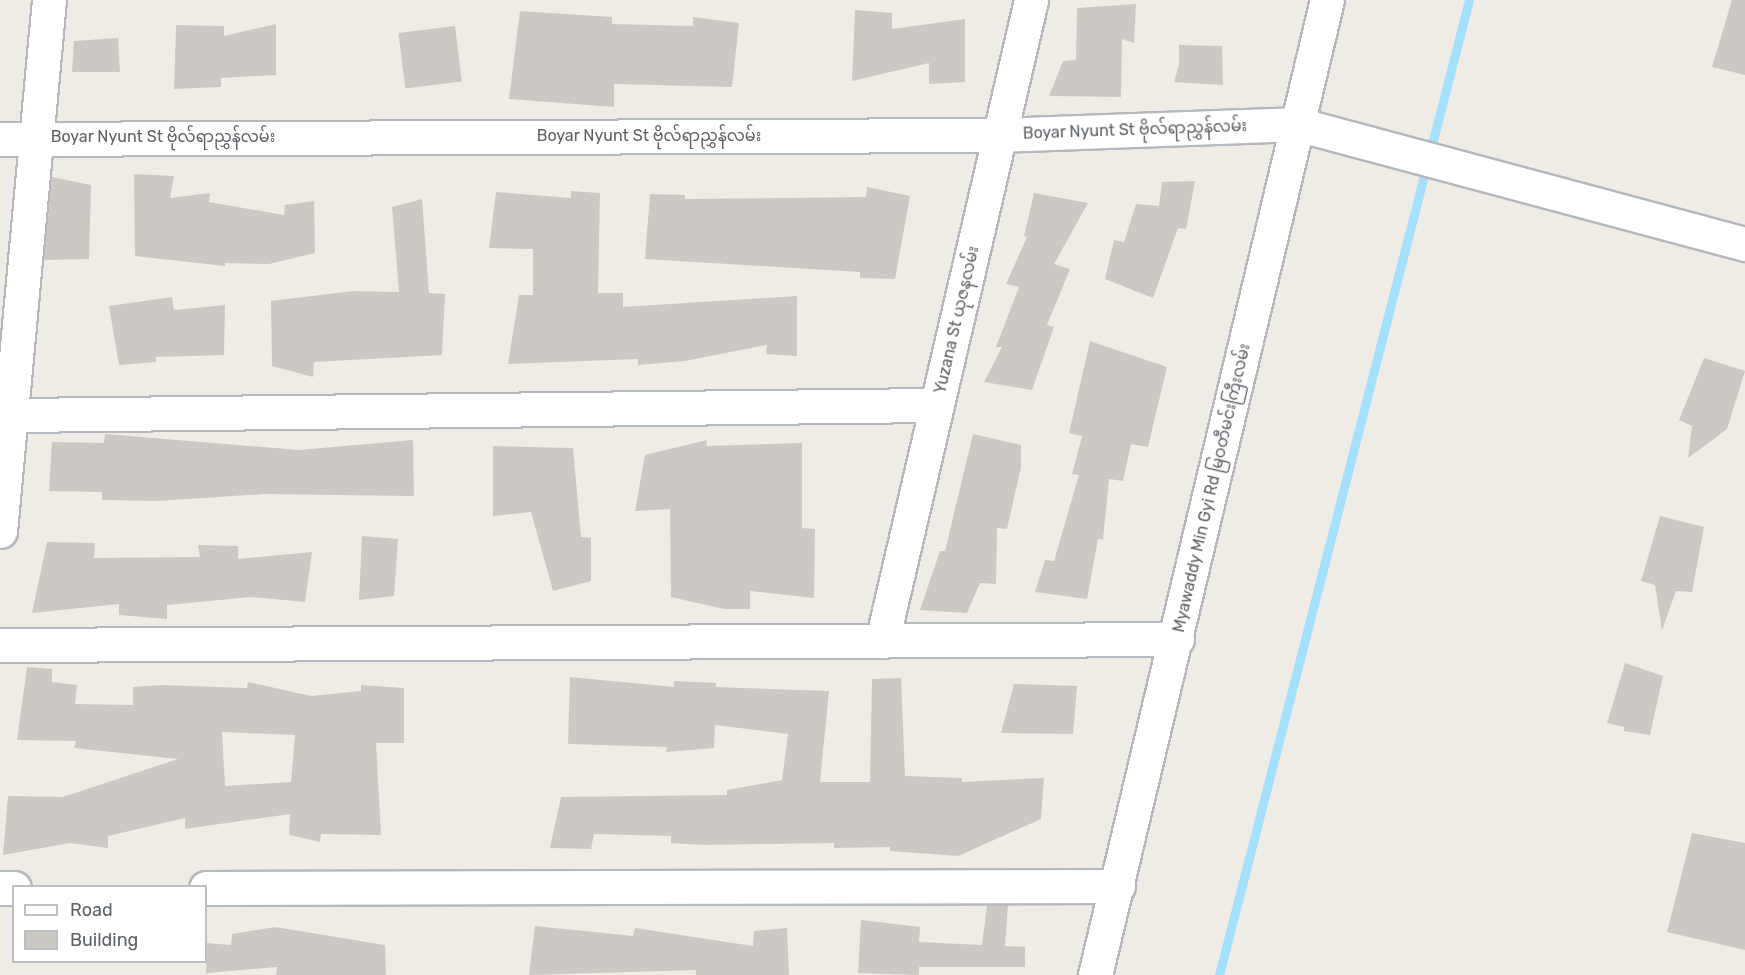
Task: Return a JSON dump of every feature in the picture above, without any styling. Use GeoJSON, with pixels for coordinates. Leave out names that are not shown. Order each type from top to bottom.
{"type":"FeatureCollection","features":[{"type":"Feature","properties":{"kind":"street"},"geometry":{"type":"LineString","coordinates":[[0,531],[13,415],[35,138],[49,0]]}},
{"type":"Feature","properties":{"kind":"street","name":"Yuzana St ယုဇနလမ်း"},"geometry":{"type":"LineString","coordinates":[[882,640],[1031,0]]}},
{"type":"Feature","properties":{"kind":"street","name":"Myawaddy Min Gyi Rd မြဝတီမင်းကြီးလမ်း"},"geometry":{"type":"LineString","coordinates":[[1095,975],[1327,0]]}},
{"type":"Feature","properties":{"kind":"street","name":"Boyar Nyunt St ဗိုလ်ရာညွှန်လမ်း"},"geometry":{"type":"LineString","coordinates":[[0,138],[1000,135],[1297,124],[1745,244]]}},
{"type":"Feature","properties":{"kind":"street"},"geometry":{"type":"LineString","coordinates":[[13,415],[937,405]]}},
{"type":"Feature","properties":{"kind":"street"},"geometry":{"type":"LineString","coordinates":[[0,645],[1176,639]]}},
{"type":"Feature","properties":{"kind":"street"},"geometry":{"type":"LineString","coordinates":[[207,888],[1118,886]]}},
{"type":"Feature","properties":{"kind":"building"},"geometry":{"type":"Polygon","coordinates":[[[1732,0],[1745,0],[1745,75],[1712,67],[1732,0]]]}},
{"type":"Feature","properties":{"kind":"building"},"geometry":{"type":"Polygon","coordinates":[[[1136,4],[1134,43],[1122,39],[1121,97],[1049,96],[1063,61],[1076,60],[1077,8],[1136,4]]]}},
{"type":"Feature","properties":{"kind":"building"},"geometry":{"type":"Polygon","coordinates":[[[855,10],[892,13],[892,29],[965,19],[965,82],[929,84],[929,63],[852,81],[855,10]]]}},
{"type":"Feature","properties":{"kind":"building"},"geometry":{"type":"Polygon","coordinates":[[[520,11],[612,17],[612,24],[693,26],[693,17],[739,23],[732,87],[614,84],[614,107],[509,99],[520,11]]]}},
{"type":"Feature","properties":{"kind":"building"},"geometry":{"type":"Polygon","coordinates":[[[276,24],[276,75],[221,78],[221,87],[174,89],[176,25],[224,26],[224,36],[276,24]]]}},
{"type":"Feature","properties":{"kind":"building"},"geometry":{"type":"Polygon","coordinates":[[[455,26],[462,82],[405,89],[398,33],[455,26]]]}},
{"type":"Feature","properties":{"kind":"building"},"geometry":{"type":"Polygon","coordinates":[[[118,38],[120,72],[72,72],[74,41],[118,38]]]}},
{"type":"Feature","properties":{"kind":"building"},"geometry":{"type":"Polygon","coordinates":[[[1179,45],[1222,46],[1223,85],[1174,82],[1179,65],[1179,45]]]}},
{"type":"Feature","properties":{"kind":"building"},"geometry":{"type":"Polygon","coordinates":[[[134,174],[174,176],[170,198],[210,193],[209,202],[284,215],[285,205],[314,201],[315,253],[269,264],[225,263],[225,266],[135,256],[134,174]]]}},
{"type":"Feature","properties":{"kind":"building"},"geometry":{"type":"Polygon","coordinates":[[[52,177],[91,185],[89,259],[44,260],[52,177]]]}},
{"type":"Feature","properties":{"kind":"building"},"geometry":{"type":"Polygon","coordinates":[[[1195,181],[1186,229],[1178,228],[1153,298],[1105,279],[1114,240],[1124,242],[1136,204],[1159,206],[1162,182],[1195,181]]]}},
{"type":"Feature","properties":{"kind":"building"},"geometry":{"type":"Polygon","coordinates":[[[867,187],[910,196],[895,279],[860,278],[860,272],[645,259],[650,194],[685,195],[685,199],[866,197],[867,187]]]}},
{"type":"Feature","properties":{"kind":"building"},"geometry":{"type":"Polygon","coordinates":[[[571,191],[600,193],[598,293],[623,293],[623,307],[797,296],[797,356],[766,354],[767,345],[685,361],[638,365],[638,359],[508,364],[519,295],[533,295],[533,249],[489,248],[496,192],[571,198],[571,191]]]}},
{"type":"Feature","properties":{"kind":"building"},"geometry":{"type":"Polygon","coordinates":[[[1034,193],[1088,203],[1054,264],[1070,269],[1047,325],[1054,327],[1032,390],[984,382],[1002,347],[996,347],[1019,287],[1006,284],[1027,237],[1024,236],[1034,193]]]}},
{"type":"Feature","properties":{"kind":"building"},"geometry":{"type":"Polygon","coordinates":[[[422,199],[429,293],[445,294],[442,355],[314,362],[313,377],[272,366],[271,301],[353,291],[399,292],[392,207],[422,199]]]}},
{"type":"Feature","properties":{"kind":"building"},"geometry":{"type":"Polygon","coordinates":[[[172,297],[174,310],[225,305],[224,355],[156,357],[156,362],[119,365],[109,306],[172,297]]]}},
{"type":"Feature","properties":{"kind":"building"},"geometry":{"type":"Polygon","coordinates":[[[1090,341],[1167,367],[1148,447],[1131,444],[1123,481],[1109,479],[1103,540],[1098,539],[1087,599],[1035,592],[1045,560],[1054,561],[1079,475],[1072,474],[1082,436],[1069,433],[1090,341]]]}},
{"type":"Feature","properties":{"kind":"building"},"geometry":{"type":"Polygon","coordinates":[[[1704,358],[1745,371],[1727,429],[1688,458],[1692,426],[1679,420],[1704,358]]]}},
{"type":"Feature","properties":{"kind":"building"},"geometry":{"type":"Polygon","coordinates":[[[105,434],[299,450],[413,440],[414,496],[264,494],[157,501],[102,500],[102,492],[49,491],[52,442],[104,443],[105,434]]]}},
{"type":"Feature","properties":{"kind":"building"},"geometry":{"type":"Polygon","coordinates":[[[973,434],[1021,445],[1021,467],[1007,529],[997,528],[996,584],[980,583],[967,613],[920,610],[940,551],[945,551],[973,434]]]}},
{"type":"Feature","properties":{"kind":"building"},"geometry":{"type":"Polygon","coordinates":[[[707,440],[706,446],[802,443],[802,528],[815,529],[814,598],[750,591],[750,609],[724,609],[671,597],[670,509],[635,511],[645,455],[707,440]]]}},
{"type":"Feature","properties":{"kind":"building"},"geometry":{"type":"Polygon","coordinates":[[[493,446],[573,448],[581,537],[591,538],[591,581],[553,591],[531,512],[493,516],[493,446]]]}},
{"type":"Feature","properties":{"kind":"building"},"geometry":{"type":"Polygon","coordinates":[[[1660,516],[1704,527],[1692,592],[1676,591],[1662,630],[1655,585],[1641,581],[1660,516]]]}},
{"type":"Feature","properties":{"kind":"building"},"geometry":{"type":"Polygon","coordinates":[[[362,536],[398,539],[394,596],[359,600],[362,536]]]}},
{"type":"Feature","properties":{"kind":"building"},"geometry":{"type":"Polygon","coordinates":[[[47,542],[95,543],[94,558],[200,557],[198,545],[238,546],[238,559],[312,552],[305,602],[251,597],[167,605],[167,619],[119,615],[119,604],[32,613],[47,542]]]}},
{"type":"Feature","properties":{"kind":"building"},"geometry":{"type":"Polygon","coordinates":[[[1625,663],[1663,676],[1650,735],[1624,731],[1624,727],[1607,723],[1625,663]]]}},
{"type":"Feature","properties":{"kind":"building"},"geometry":{"type":"Polygon","coordinates":[[[27,667],[52,669],[52,682],[77,685],[75,704],[133,705],[133,687],[161,685],[247,688],[248,682],[311,696],[361,691],[361,685],[404,688],[404,743],[376,743],[381,835],[321,834],[320,842],[289,835],[290,814],[185,829],[185,818],[108,836],[108,848],[70,843],[3,855],[8,796],[63,797],[178,759],[74,748],[76,741],[17,740],[27,667]],[[222,732],[225,786],[291,782],[295,735],[222,732]]]}},
{"type":"Feature","properties":{"kind":"building"},"geometry":{"type":"Polygon","coordinates":[[[570,677],[674,687],[674,681],[716,683],[716,687],[829,691],[820,782],[870,782],[872,679],[901,678],[905,776],[962,778],[962,782],[1044,778],[1041,819],[958,856],[890,851],[890,847],[834,848],[834,843],[703,845],[671,843],[671,836],[594,834],[591,849],[550,848],[561,797],[727,795],[727,790],[782,780],[788,734],[715,725],[714,748],[666,752],[667,747],[568,744],[570,677]]]}},
{"type":"Feature","properties":{"kind":"building"},"geometry":{"type":"Polygon","coordinates":[[[1014,684],[1077,686],[1073,734],[1001,733],[1014,684]]]}},
{"type":"Feature","properties":{"kind":"building"},"geometry":{"type":"Polygon","coordinates":[[[1692,833],[1745,843],[1745,950],[1667,932],[1692,833]]]}},
{"type":"Feature","properties":{"kind":"building"},"geometry":{"type":"Polygon","coordinates":[[[987,905],[1008,905],[1005,946],[1025,947],[1025,967],[919,967],[919,975],[858,973],[861,920],[920,927],[919,942],[982,945],[987,905]]]}},
{"type":"Feature","properties":{"kind":"building"},"geometry":{"type":"Polygon","coordinates":[[[535,926],[633,936],[635,928],[753,946],[754,931],[787,928],[789,975],[696,975],[696,970],[529,975],[535,926]]]}},
{"type":"Feature","properties":{"kind":"building"},"geometry":{"type":"Polygon","coordinates":[[[275,927],[385,945],[386,975],[276,975],[277,967],[206,973],[207,943],[231,945],[232,934],[275,927]]]}},
{"type":"Feature","properties":{"kind":"waterway"},"geometry":{"type":"LineString","coordinates":[[1219,975],[1469,0]]}}]}
